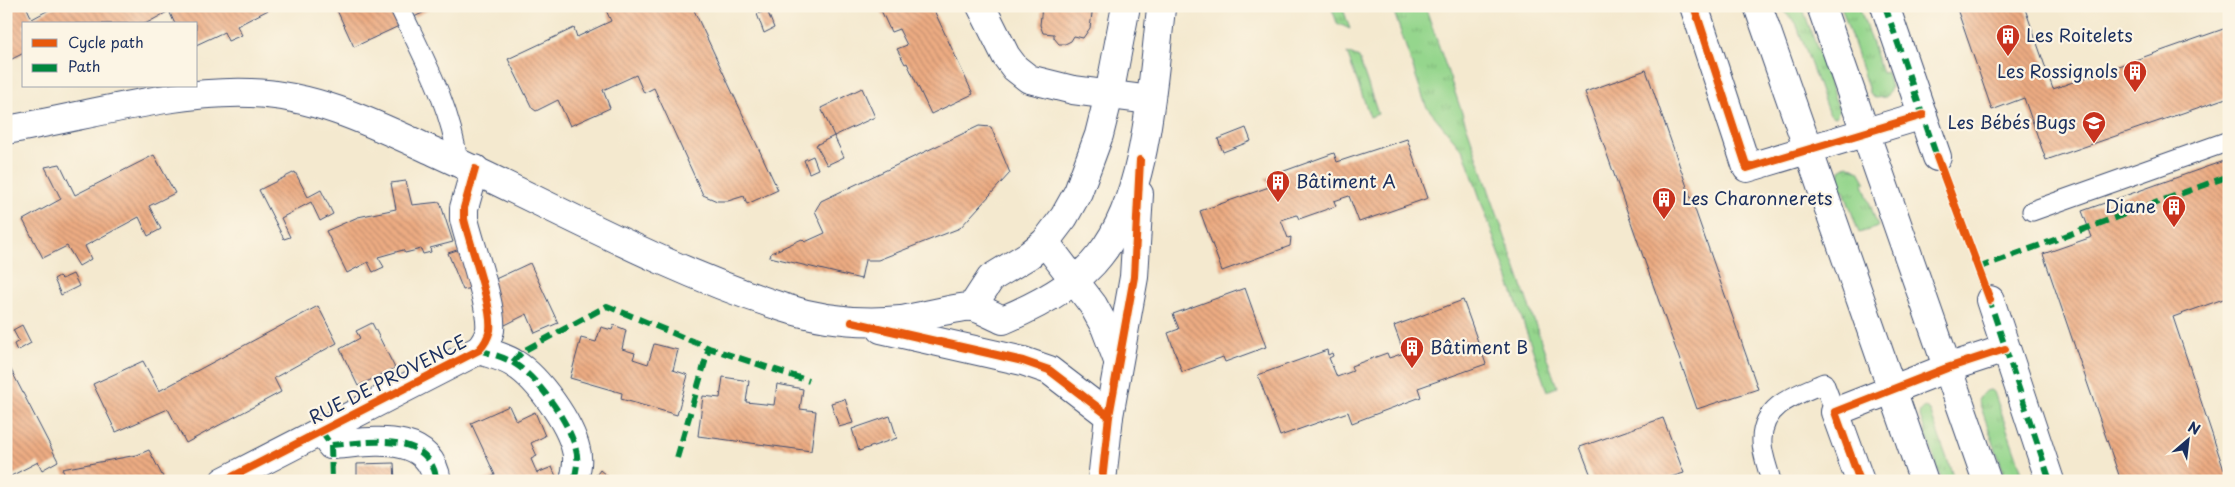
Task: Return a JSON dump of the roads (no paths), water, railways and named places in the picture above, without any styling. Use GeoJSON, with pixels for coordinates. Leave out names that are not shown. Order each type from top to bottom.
{"type":"FeatureCollection","features":[{"type":"Feature","properties":{"kind":"main road"},"geometry":{"type":"LineString","coordinates":[[981,6],[1006,56],[1015,68],[1029,79],[1073,90],[1150,100]]}},
{"type":"Feature","properties":{"kind":"main road"},"geometry":{"type":"LineString","coordinates":[[972,306],[990,278],[1029,255],[1045,242],[1064,217],[1078,192],[1099,135],[1109,95],[1126,6]]}},
{"type":"Feature","properties":{"kind":"main road"},"geometry":{"type":"LineString","coordinates":[[852,322],[900,320],[972,306],[1003,320],[1038,304],[1075,278],[1100,256],[1116,230],[1135,185],[1150,100],[1161,9],[1159,6]]}},
{"type":"Feature","properties":{"kind":"main road"},"geometry":{"type":"LineString","coordinates":[[1694,6],[1747,168],[1923,115]]}},
{"type":"Feature","properties":{"kind":"main road"},"geometry":{"type":"LineString","coordinates":[[1758,6],[1924,481]]}},
{"type":"Feature","properties":{"kind":"main road"},"geometry":{"type":"LineString","coordinates":[[1821,6],[1987,481]]}},
{"type":"Feature","properties":{"kind":"main road"},"geometry":{"type":"LineString","coordinates":[[1885,6],[1937,157]]}},
{"type":"Feature","properties":{"kind":"main road"},"geometry":{"type":"LineString","coordinates":[[6,130],[148,103],[209,94],[251,93],[309,100],[365,120],[703,278],[790,310],[815,317],[852,322],[1022,361],[1049,370],[1110,416]]}},
{"type":"Feature","properties":{"kind":"main road"},"geometry":{"type":"LineString","coordinates":[[1102,481],[1118,361],[1135,268],[1140,160]]}},
{"type":"Feature","properties":{"kind":"main road","name":"RUE DE PROVENCE"},"geometry":{"type":"LineString","coordinates":[[224,481],[479,350],[484,345],[490,328],[488,309],[464,219],[466,166]]}},
{"type":"Feature","properties":{"kind":"main road"},"geometry":{"type":"LineString","coordinates":[[1045,242],[1075,278],[1105,327],[1118,361]]}},
{"type":"Feature","properties":{"kind":"main road"},"geometry":{"type":"LineString","coordinates":[[1990,300],[2050,481]]}},
{"type":"Feature","properties":{"kind":"main road"},"geometry":{"type":"LineString","coordinates":[[1860,481],[1834,412],[1947,368],[2005,349]]}},
{"type":"Feature","properties":{"kind":"main road"},"geometry":{"type":"LineString","coordinates":[[479,350],[513,362],[527,372],[538,386],[572,437],[577,452],[574,481]]}},
{"type":"Feature","properties":{"kind":"main road","name":"RUE DE PROVENCE"},"geometry":{"type":"LineString","coordinates":[[321,431],[331,445],[398,442],[418,449],[429,459],[437,481]]}},
{"type":"Feature","properties":{"kind":"lane"},"geometry":{"type":"LineString","coordinates":[[399,6],[436,84],[466,166]]}},
{"type":"Feature","properties":{"kind":"lane"},"geometry":{"type":"LineString","coordinates":[[2032,211],[2229,141]]}},
{"type":"Feature","properties":{"kind":"lane"},"geometry":{"type":"LineString","coordinates":[[1772,481],[1762,440],[1765,424],[1770,413],[1781,402],[1824,383],[1834,412]]}},
{"type":"Feature","properties":{"kind":"place","name":"Les Roitelets"},"geometry":{"type":"Point","coordinates":[2008,57]}},
{"type":"Feature","properties":{"kind":"place","name":"Les Rossignols"},"geometry":{"type":"Point","coordinates":[2135,93]}},
{"type":"Feature","properties":{"kind":"place","name":"Les Bébés Bugs"},"geometry":{"type":"Point","coordinates":[2094,144]}},
{"type":"Feature","properties":{"kind":"place","name":"Bâtiment A"},"geometry":{"type":"Point","coordinates":[1278,203]}},
{"type":"Feature","properties":{"kind":"place","name":"Les Charonnerets"},"geometry":{"type":"Point","coordinates":[1664,220]}},
{"type":"Feature","properties":{"kind":"place","name":"Diane"},"geometry":{"type":"Point","coordinates":[2174,228]}},
{"type":"Feature","properties":{"kind":"place","name":"Bâtiment B"},"geometry":{"type":"Point","coordinates":[1412,369]}}]}
